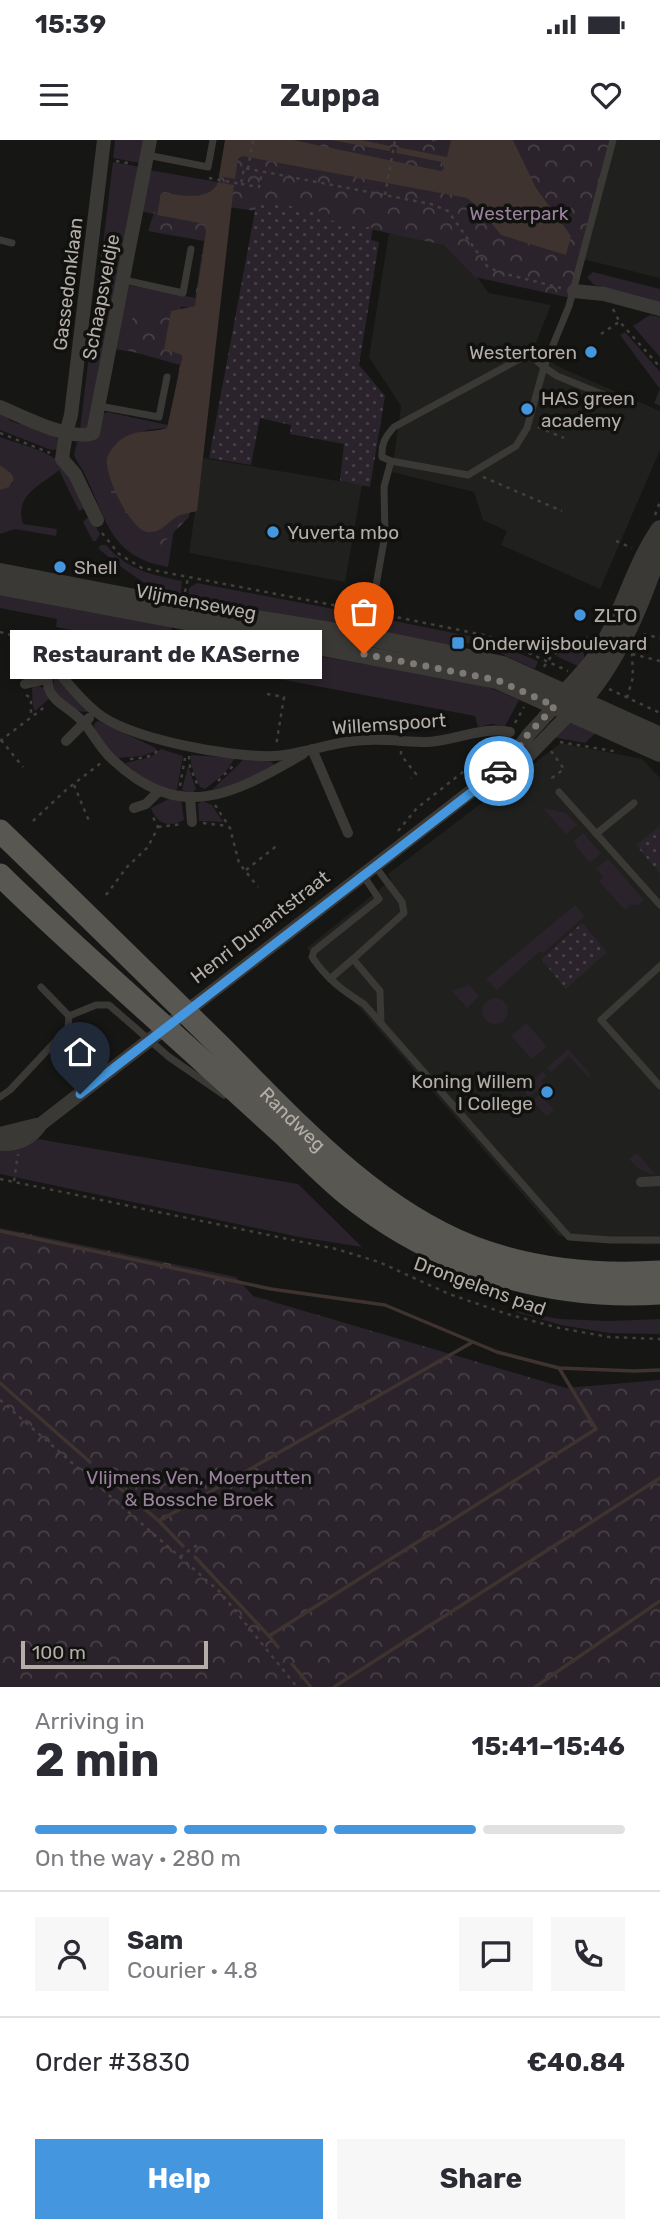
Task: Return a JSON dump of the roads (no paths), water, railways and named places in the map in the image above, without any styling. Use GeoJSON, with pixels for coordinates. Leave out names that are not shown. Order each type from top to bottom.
{"type":"FeatureCollection","features":[{"type":"Feature","properties":{"kind":"main road","name":"Randweg"},"geometry":{"type":"LineString","coordinates":[[0,831],[307,1131],[382,1197],[470,1246],[499,1255],[576,1271],[660,1272]]}},
{"type":"Feature","properties":{"kind":"main road","name":"Randweg"},"geometry":{"type":"LineString","coordinates":[[0,875],[115,984],[348,1195],[377,1217],[438,1252],[503,1277],[555,1289],[612,1294],[660,1293]]}},
{"type":"Feature","properties":{"kind":"street","name":"Gassedonklaan"},"geometry":{"type":"LineString","coordinates":[[96,520],[75,474],[62,459],[71,415],[104,140]]}},
{"type":"Feature","properties":{"kind":"street","name":"Schaapsveldje"},"geometry":{"type":"LineString","coordinates":[[66,433],[88,436],[93,433],[150,140]]}},
{"type":"Feature","properties":{"kind":"street"},"geometry":{"type":"LineString","coordinates":[[574,291],[604,294],[660,309]]}},
{"type":"Feature","properties":{"kind":"street"},"geometry":{"type":"LineString","coordinates":[[0,407],[66,433]]}},
{"type":"Feature","properties":{"kind":"street"},"geometry":{"type":"LineString","coordinates":[[588,680],[657,524]]}},
{"type":"Feature","properties":{"kind":"street"},"geometry":{"type":"LineString","coordinates":[[568,703],[623,640],[660,548]]}},
{"type":"Feature","properties":{"kind":"street","name":"Vlijmenseweg"},"geometry":{"type":"LineString","coordinates":[[0,572],[365,645],[497,680],[534,687],[660,753]]}},
{"type":"Feature","properties":{"kind":"street","name":"Vlijmenseweg"},"geometry":{"type":"LineString","coordinates":[[0,586],[365,645]]}},
{"type":"Feature","properties":{"kind":"street","name":"Willemspoort"},"geometry":{"type":"LineString","coordinates":[[312,749],[242,787],[206,797],[158,792],[111,758],[83,722],[55,701],[46,679],[49,661],[96,713],[119,726],[187,746],[275,756],[341,742],[429,742],[495,729],[510,732]]}},
{"type":"Feature","properties":{"kind":"street"},"geometry":{"type":"LineString","coordinates":[[25,684],[46,679]]}},
{"type":"Feature","properties":{"kind":"street","name":"Vlijmenseweg"},"geometry":{"type":"LineString","coordinates":[[568,703],[660,736]]}},
{"type":"Feature","properties":{"kind":"street","name":"Henri Dunantstraat"},"geometry":{"type":"LineString","coordinates":[[507,765],[528,734],[568,703]]}},
{"type":"Feature","properties":{"kind":"street","name":"Henri Dunantstraat"},"geometry":{"type":"LineString","coordinates":[[0,1144],[20,1142],[35,1132],[41,1124],[369,870],[507,765],[528,755],[568,703]]}},
{"type":"Feature","properties":{"kind":"street"},"geometry":{"type":"LineString","coordinates":[[66,741],[83,722],[96,713]]}},
{"type":"Feature","properties":{"kind":"street","name":"Willemspoort"},"geometry":{"type":"LineString","coordinates":[[312,749],[348,833]]}},
{"type":"Feature","properties":{"kind":"street"},"geometry":{"type":"LineString","coordinates":[[275,756],[279,768]]}},
{"type":"Feature","properties":{"kind":"street"},"geometry":{"type":"LineString","coordinates":[[134,808],[146,804],[158,792]]}},
{"type":"Feature","properties":{"kind":"street"},"geometry":{"type":"LineString","coordinates":[[190,797],[192,822]]}},
{"type":"Feature","properties":{"kind":"street","name":"Henri Dunantstraat"},"geometry":{"type":"LineString","coordinates":[[0,1134],[41,1124]]}},
{"type":"Feature","properties":{"kind":"street"},"geometry":{"type":"LineString","coordinates":[[640,1182],[660,1181]]}},
{"type":"Feature","properties":{"kind":"lane"},"geometry":{"type":"LineString","coordinates":[[146,161],[208,167],[213,140]]}},
{"type":"Feature","properties":{"kind":"lane"},"geometry":{"type":"LineString","coordinates":[[613,140],[574,291],[544,367],[529,424],[516,446],[468,475],[382,457],[381,447],[385,436],[394,427],[529,354],[544,367],[557,376],[624,403]]}},
{"type":"Feature","properties":{"kind":"lane"},"geometry":{"type":"LineString","coordinates":[[0,240],[12,243]]}},
{"type":"Feature","properties":{"kind":"lane"},"geometry":{"type":"LineString","coordinates":[[124,280],[183,293],[191,250]]}},
{"type":"Feature","properties":{"kind":"lane"},"geometry":{"type":"LineString","coordinates":[[100,406],[159,417],[167,377]]}},
{"type":"Feature","properties":{"kind":"lane"},"geometry":{"type":"LineString","coordinates":[[365,645],[385,535],[384,487],[391,461]]}},
{"type":"Feature","properties":{"kind":"lane"},"geometry":{"type":"LineString","coordinates":[[510,732],[528,734]]}},
{"type":"Feature","properties":{"kind":"lane"},"geometry":{"type":"LineString","coordinates":[[559,792],[660,905]]}},
{"type":"Feature","properties":{"kind":"lane"},"geometry":{"type":"LineString","coordinates":[[596,834],[634,803]]}},
{"type":"Feature","properties":{"kind":"lane"},"geometry":{"type":"LineString","coordinates":[[330,979],[404,912],[402,902],[369,870]]}},
{"type":"Feature","properties":{"kind":"lane"},"geometry":{"type":"LineString","coordinates":[[369,870],[379,899],[314,951],[312,957],[330,979],[364,1004],[569,1237],[660,1240]]}},
{"type":"Feature","properties":{"kind":"lane"},"geometry":{"type":"LineString","coordinates":[[354,959],[380,991],[381,1024]]}},
{"type":"Feature","properties":{"kind":"lane"},"geometry":{"type":"LineString","coordinates":[[660,966],[601,1020],[660,1086]]}},
{"type":"Feature","properties":{"kind":"lane"},"geometry":{"type":"LineString","coordinates":[[0,1097],[10,1090],[68,1028],[69,1016],[41,987]]}},
{"type":"Feature","properties":{"kind":"lane"},"geometry":{"type":"LineString","coordinates":[[69,1016],[96,1005],[109,1005],[169,1057],[284,1135]]}},
{"type":"Feature","properties":{"kind":"waterway"},"geometry":{"type":"LineString","coordinates":[[0,1231],[271,1289],[385,1305],[497,1352],[559,1368],[660,1370]]}},
{"type":"Feature","properties":{"kind":"waterway"},"geometry":{"type":"LineString","coordinates":[[183,1546],[159,1521],[471,1343]]}},
{"type":"Feature","properties":{"kind":"waterway"},"geometry":{"type":"LineString","coordinates":[[195,1557],[269,1636],[596,1429],[559,1368]]}},
{"type":"Feature","properties":{"kind":"waterway"},"geometry":{"type":"LineString","coordinates":[[0,1383],[90,1462]]}},
{"type":"Feature","properties":{"kind":"waterway"},"geometry":{"type":"LineString","coordinates":[[105,1476],[159,1521]]}},
{"type":"Feature","properties":{"kind":"waterway"},"geometry":{"type":"LineString","coordinates":[[334,1687],[660,1478]]}},
{"type":"Feature","properties":{"kind":"waterway"},"geometry":{"type":"LineString","coordinates":[[535,1687],[660,1601]]}},
{"type":"Feature","properties":{"kind":"waterway"},"geometry":{"type":"LineString","coordinates":[[269,1636],[278,1647]]}},
{"type":"Feature","properties":{"kind":"waterway"},"geometry":{"type":"LineString","coordinates":[[292,1664],[311,1687]]}},
{"type":"Feature","properties":{"kind":"place","name":"Westertoren"},"geometry":{"type":"Point","coordinates":[591,352]}},
{"type":"Feature","properties":{"kind":"place","name":"HAS green academy"},"geometry":{"type":"Point","coordinates":[527,409]}},
{"type":"Feature","properties":{"kind":"place","name":"Yuverta mbo"},"geometry":{"type":"Point","coordinates":[273,532]}},
{"type":"Feature","properties":{"kind":"place","name":"Shell"},"geometry":{"type":"Point","coordinates":[60,567]}},
{"type":"Feature","properties":{"kind":"place","name":"ZLTO"},"geometry":{"type":"Point","coordinates":[580,615]}},
{"type":"Feature","properties":{"kind":"place","name":"Onderwijsboulevard"},"geometry":{"type":"Point","coordinates":[458,643]}},
{"type":"Feature","properties":{"kind":"place","name":"Restaurant de KASerne"},"geometry":{"type":"Point","coordinates":[364,654]}},
{"type":"Feature","properties":{"kind":"place","name":"Koning Willem I College"},"geometry":{"type":"Point","coordinates":[547,1092]}},
{"type":"Feature","properties":{"kind":"park label","name":"Westerpark"},"geometry":{"type":"Point","coordinates":[519,213]}},
{"type":"Feature","properties":{"kind":"park label","name":"Vlijmens Ven, Moerputten & Bossche Broek"},"geometry":{"type":"Point","coordinates":[199,1488]}}]}
